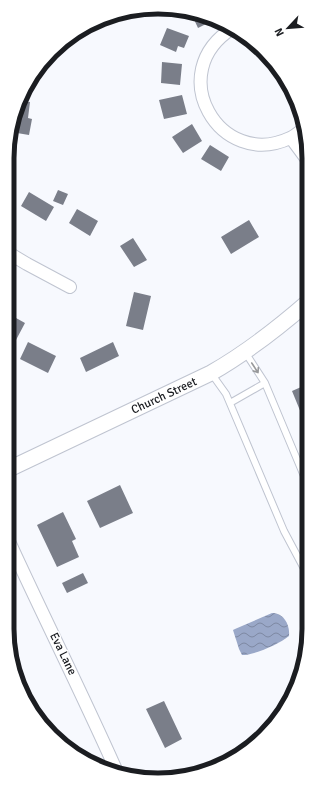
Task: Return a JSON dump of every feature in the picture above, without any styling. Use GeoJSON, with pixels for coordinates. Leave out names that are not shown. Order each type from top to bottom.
{"type":"FeatureCollection","features":[{"type":"Feature","properties":{"kind":"street"},"geometry":{"type":"LineString","coordinates":[[228,32],[209,51],[202,69],[201,89],[206,108],[217,125],[233,137],[252,144],[272,144],[291,138],[299,132]]}},
{"type":"Feature","properties":{"kind":"street"},"geometry":{"type":"LineString","coordinates":[[291,138],[302,153]]}},
{"type":"Feature","properties":{"kind":"street"},"geometry":{"type":"LineString","coordinates":[[14,256],[70,287]]}},
{"type":"Feature","properties":{"kind":"street","name":"Church Street"},"geometry":{"type":"LineString","coordinates":[[14,467],[211,374],[245,352],[302,307]]}},
{"type":"Feature","properties":{"kind":"street","name":"Eva Lane"},"geometry":{"type":"LineString","coordinates":[[14,552],[80,689],[114,766]]}},
{"type":"Feature","properties":{"kind":"lane"},"geometry":{"type":"LineString","coordinates":[[245,352],[265,383],[302,471]]}},
{"type":"Feature","properties":{"kind":"lane"},"geometry":{"type":"LineString","coordinates":[[211,374],[226,394],[284,531],[302,565]]}},
{"type":"Feature","properties":{"kind":"lane"},"geometry":{"type":"LineString","coordinates":[[230,403],[265,383]]}},
{"type":"Feature","properties":{"kind":"water"},"geometry":{"type":"Polygon","coordinates":[[[272,613],[283,617],[287,624],[289,636],[267,648],[247,655],[242,655],[233,630],[272,613]]]}},
{"type":"Feature","properties":{"kind":"building"},"geometry":{"type":"Polygon","coordinates":[[[194,19],[208,23],[198,28],[194,19]]]}},
{"type":"Feature","properties":{"kind":"building"},"geometry":{"type":"Polygon","coordinates":[[[167,28],[189,36],[184,48],[178,46],[176,52],[160,45],[167,28]]]}},
{"type":"Feature","properties":{"kind":"building"},"geometry":{"type":"Polygon","coordinates":[[[162,62],[182,64],[180,85],[161,83],[162,62]]]}},
{"type":"Feature","properties":{"kind":"building"},"geometry":{"type":"Polygon","coordinates":[[[182,95],[187,114],[164,119],[159,100],[182,95]]]}},
{"type":"Feature","properties":{"kind":"building"},"geometry":{"type":"Polygon","coordinates":[[[26,102],[30,102],[28,118],[32,119],[29,135],[16,133],[26,102]]]}},
{"type":"Feature","properties":{"kind":"building"},"geometry":{"type":"Polygon","coordinates":[[[192,124],[202,141],[183,153],[172,137],[192,124]]]}},
{"type":"Feature","properties":{"kind":"building"},"geometry":{"type":"Polygon","coordinates":[[[210,145],[229,157],[221,171],[201,159],[210,145]]]}},
{"type":"Feature","properties":{"kind":"building"},"geometry":{"type":"Polygon","coordinates":[[[58,190],[68,194],[63,205],[53,201],[58,190]]]}},
{"type":"Feature","properties":{"kind":"building"},"geometry":{"type":"Polygon","coordinates":[[[29,192],[54,207],[46,221],[21,206],[29,192]]]}},
{"type":"Feature","properties":{"kind":"building"},"geometry":{"type":"Polygon","coordinates":[[[77,209],[98,221],[90,236],[69,223],[77,209]]]}},
{"type":"Feature","properties":{"kind":"building"},"geometry":{"type":"Polygon","coordinates":[[[249,220],[259,237],[231,254],[221,237],[249,220]]]}},
{"type":"Feature","properties":{"kind":"building"},"geometry":{"type":"Polygon","coordinates":[[[133,238],[147,260],[134,267],[120,246],[133,238]]]}},
{"type":"Feature","properties":{"kind":"building"},"geometry":{"type":"Polygon","coordinates":[[[134,292],[151,296],[143,330],[126,326],[134,292]]]}},
{"type":"Feature","properties":{"kind":"building"},"geometry":{"type":"Polygon","coordinates":[[[14,317],[25,323],[16,340],[14,339],[14,317]]]}},
{"type":"Feature","properties":{"kind":"building"},"geometry":{"type":"Polygon","coordinates":[[[28,342],[56,356],[48,373],[20,359],[28,342]]]}},
{"type":"Feature","properties":{"kind":"building"},"geometry":{"type":"Polygon","coordinates":[[[113,342],[119,356],[86,372],[80,358],[113,342]]]}},
{"type":"Feature","properties":{"kind":"building"},"geometry":{"type":"Polygon","coordinates":[[[302,387],[302,415],[292,391],[302,387]]]}},
{"type":"Feature","properties":{"kind":"building"},"geometry":{"type":"Polygon","coordinates":[[[120,485],[133,513],[100,528],[87,501],[120,485]]]}},
{"type":"Feature","properties":{"kind":"building"},"geometry":{"type":"Polygon","coordinates":[[[63,512],[76,539],[72,541],[79,557],[57,567],[37,525],[63,512]]]}},
{"type":"Feature","properties":{"kind":"building"},"geometry":{"type":"Polygon","coordinates":[[[83,573],[88,583],[67,593],[62,583],[83,573]]]}},
{"type":"Feature","properties":{"kind":"building"},"geometry":{"type":"Polygon","coordinates":[[[164,701],[182,739],[165,748],[146,709],[164,701]]]}}]}
